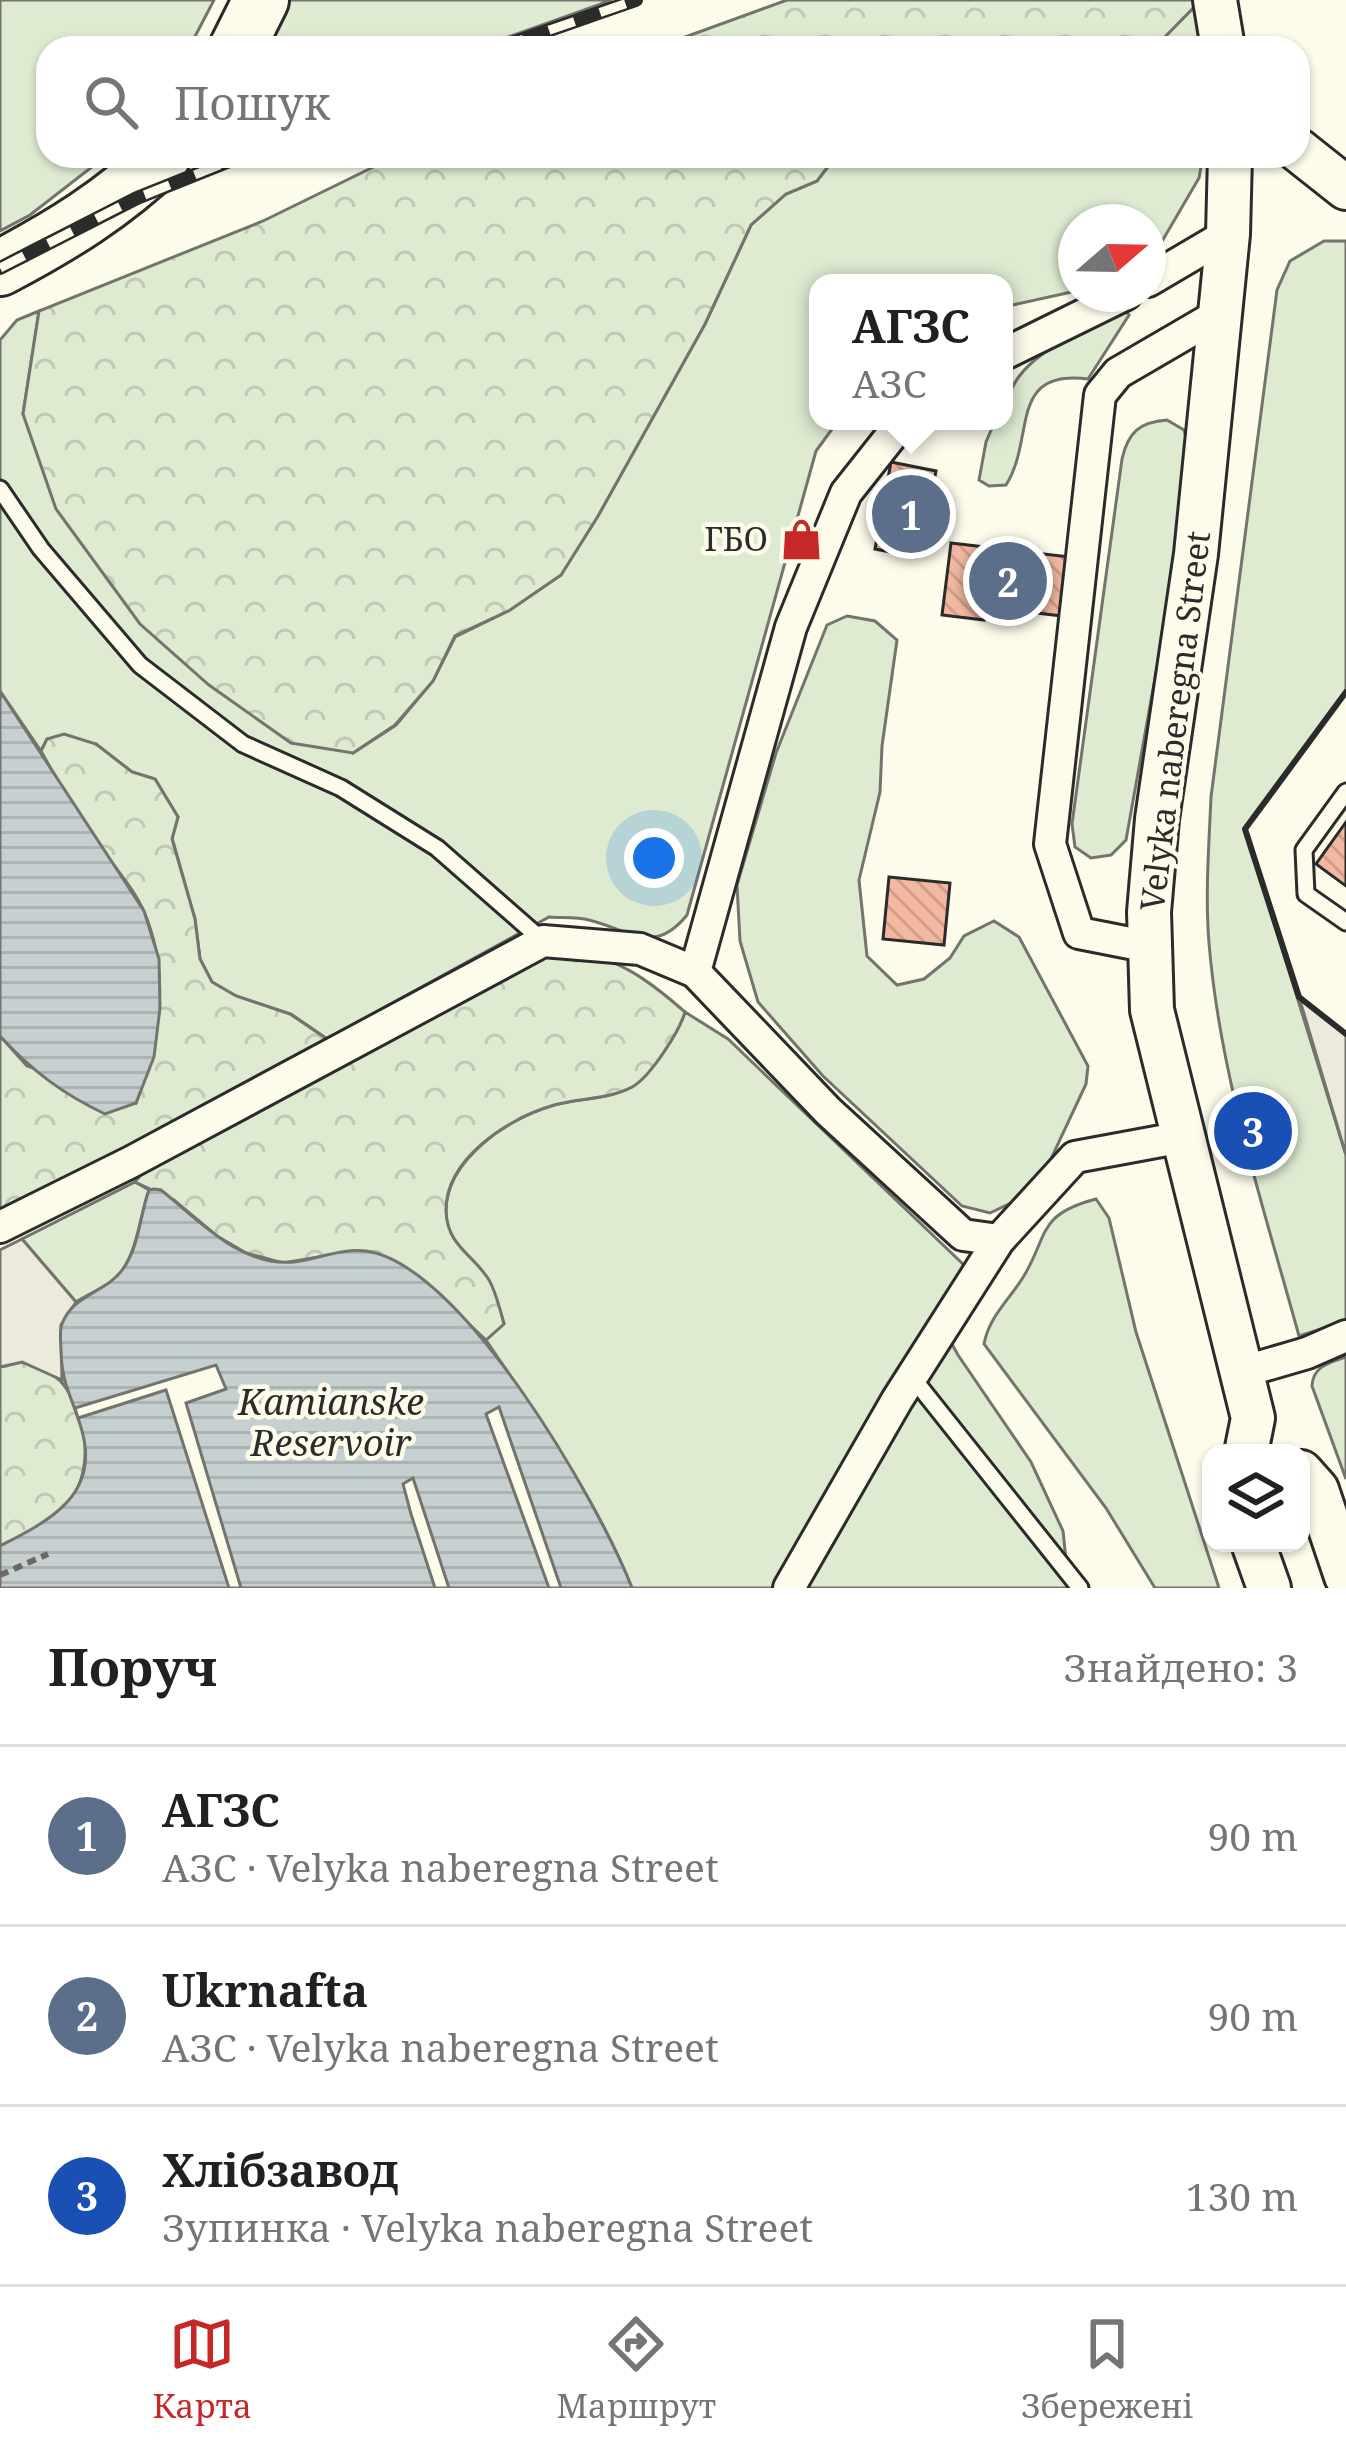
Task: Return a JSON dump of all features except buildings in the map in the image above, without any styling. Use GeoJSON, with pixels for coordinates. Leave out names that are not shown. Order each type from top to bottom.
{"type":"FeatureCollection","features":[{"type":"Feature","properties":{"kind":"highway"},"geometry":{"type":"LineString","coordinates":[[244,36],[261,0]]}},
{"type":"Feature","properties":{"kind":"highway"},"geometry":{"type":"LineString","coordinates":[[0,268],[69,232],[124,194],[151,168]]}},
{"type":"Feature","properties":{"kind":"street"},"geometry":{"type":"LineString","coordinates":[[1215,0],[1221,36]]}},
{"type":"Feature","properties":{"kind":"street"},"geometry":{"type":"LineString","coordinates":[[1310,160],[1346,188]]}},
{"type":"Feature","properties":{"kind":"street","name":"Velyka naberegna Street"},"geometry":{"type":"LineString","coordinates":[[1230,168],[1228,234],[1196,554],[1157,819],[1149,912],[1152,1010],[1242,1372],[1250,1436]]}},
{"type":"Feature","properties":{"kind":"street"},"geometry":{"type":"LineString","coordinates":[[1166,270],[1228,234]]}},
{"type":"Feature","properties":{"kind":"street"},"geometry":{"type":"LineString","coordinates":[[1013,350],[1089,312]]}},
{"type":"Feature","properties":{"kind":"street"},"geometry":{"type":"LineString","coordinates":[[1150,947],[1079,933],[1050,844],[1100,395],[1118,373],[1220,313]]}},
{"type":"Feature","properties":{"kind":"street"},"geometry":{"type":"LineString","coordinates":[[695,972],[791,627],[846,493],[896,430]]}},
{"type":"Feature","properties":{"kind":"street"},"geometry":{"type":"LineString","coordinates":[[0,1227],[543,941],[640,949],[695,972],[828,1111],[963,1235],[999,1240]]}},
{"type":"Feature","properties":{"kind":"street"},"geometry":{"type":"LineString","coordinates":[[789,1588],[911,1377],[999,1240],[1075,1157],[1183,1137]]}},
{"type":"Feature","properties":{"kind":"street"},"geometry":{"type":"LineString","coordinates":[[1242,1372],[1346,1336]]}},
{"type":"Feature","properties":{"kind":"street"},"geometry":{"type":"LineString","coordinates":[[1310,1482],[1317,1490],[1346,1576]]}},
{"type":"Feature","properties":{"kind":"street"},"geometry":{"type":"LineString","coordinates":[[1256,1552],[1269,1588]]}},
{"type":"Feature","properties":{"kind":"lane"},"geometry":{"type":"LineString","coordinates":[[0,489],[41,549],[140,665],[243,744],[341,788],[437,848],[543,941]]}},
{"type":"Feature","properties":{"kind":"lane"},"geometry":{"type":"LineString","coordinates":[[1346,792],[1304,850],[1306,894],[1346,922]]}},
{"type":"Feature","properties":{"kind":"lane"},"geometry":{"type":"LineString","coordinates":[[911,1377],[1080,1588]]}},
{"type":"Feature","properties":{"kind":"path"},"geometry":{"type":"LineString","coordinates":[[1,1571],[48,1554]]}},
{"type":"Feature","properties":{"kind":"green space"},"geometry":{"type":"Polygon","coordinates":[[[0,0],[214,0],[195,36],[36,36],[36,168],[91,168],[30,215],[0,231],[0,0]]]}},
{"type":"Feature","properties":{"kind":"green space"},"geometry":{"type":"Polygon","coordinates":[[[275,0],[612,0],[511,36],[258,36],[275,0]]]}},
{"type":"Feature","properties":{"kind":"green space"},"geometry":{"type":"Polygon","coordinates":[[[787,0],[1201,0],[1166,36],[688,36],[787,0]]]}},
{"type":"Feature","properties":{"kind":"green space"},"geometry":{"type":"Polygon","coordinates":[[[1201,0],[1210,36],[1166,36],[1201,0]]]}},
{"type":"Feature","properties":{"kind":"green space"},"geometry":{"type":"Polygon","coordinates":[[[371,168],[827,168],[817,181],[786,194],[751,225],[705,324],[561,575],[510,610],[455,636],[433,681],[395,725],[353,753],[291,743],[209,685],[140,624],[56,509],[23,414],[39,311],[263,221],[371,168]]]}},
{"type":"Feature","properties":{"kind":"green space"},"geometry":{"type":"Polygon","coordinates":[[[827,168],[1201,168],[1166,234],[1166,204],[1058,204],[1058,295],[1013,305],[1013,274],[809,274],[809,430],[831,430],[816,451],[687,915],[675,927],[664,934],[641,937],[589,920],[549,917],[327,1039],[291,1014],[236,996],[212,982],[200,959],[195,919],[172,838],[178,817],[155,779],[132,772],[96,744],[47,739],[41,751],[0,691],[0,340],[17,320],[39,311],[23,414],[353,753],[396,725],[433,681],[455,637],[510,610],[561,575],[705,324],[751,225],[786,194],[817,181],[827,168]]]}},
{"type":"Feature","properties":{"kind":"green space"},"geometry":{"type":"Polygon","coordinates":[[[1324,241],[1346,241],[1346,692],[1245,829],[1346,1155],[1346,1321],[1299,1336],[1223,1043],[1207,907],[1211,797],[1277,290],[1290,261],[1324,241]]]}},
{"type":"Feature","properties":{"kind":"green space"},"geometry":{"type":"Polygon","coordinates":[[[1124,312],[1129,315],[1088,379],[1062,379],[1045,385],[1034,396],[1006,485],[989,486],[979,480],[991,430],[1013,430],[1013,386],[1047,351],[1124,312]]]}},
{"type":"Feature","properties":{"kind":"green space"},"geometry":{"type":"Polygon","coordinates":[[[1167,420],[1184,430],[1189,448],[1160,650],[1126,840],[1111,855],[1091,858],[1075,847],[1072,824],[1122,459],[1137,430],[1167,420]]]}},
{"type":"Feature","properties":{"kind":"green space"},"geometry":{"type":"Polygon","coordinates":[[[847,616],[875,621],[897,640],[880,792],[859,880],[867,956],[897,985],[924,979],[950,958],[964,936],[994,921],[1019,937],[1088,1066],[1086,1084],[1036,1191],[990,1213],[962,1206],[823,1076],[758,1002],[740,941],[737,885],[776,753],[827,625],[847,616]]]}},
{"type":"Feature","properties":{"kind":"green space"},"geometry":{"type":"Polygon","coordinates":[[[64,734],[96,744],[132,772],[155,779],[178,817],[172,839],[195,919],[200,959],[212,982],[236,996],[290,1014],[327,1039],[102,1164],[0,1213],[0,1036],[27,1066],[136,1103],[156,1033],[158,962],[145,914],[41,751],[47,739],[64,734]]]}},
{"type":"Feature","properties":{"kind":"green space"},"geometry":{"type":"Polygon","coordinates":[[[543,956],[592,957],[617,964],[685,1012],[663,1053],[632,1087],[551,1106],[516,1121],[482,1144],[456,1175],[448,1192],[447,1223],[489,1280],[504,1324],[486,1340],[420,1278],[348,1252],[283,1263],[246,1253],[174,1200],[135,1182],[142,1173],[543,956]]]}},
{"type":"Feature","properties":{"kind":"green space"},"geometry":{"type":"Polygon","coordinates":[[[685,1012],[728,1039],[965,1266],[937,1317],[1031,1462],[1063,1531],[1069,1588],[632,1588],[584,1492],[486,1340],[504,1323],[488,1280],[450,1232],[446,1211],[456,1175],[482,1144],[534,1112],[632,1087],[663,1053],[685,1012]]]}},
{"type":"Feature","properties":{"kind":"green space"},"geometry":{"type":"Polygon","coordinates":[[[135,1182],[149,1190],[127,1263],[111,1282],[76,1302],[22,1239],[135,1182]]]}},
{"type":"Feature","properties":{"kind":"green space"},"geometry":{"type":"Polygon","coordinates":[[[1096,1199],[1109,1218],[1136,1332],[1202,1536],[1202,1552],[1207,1552],[1219,1588],[1155,1588],[1106,1508],[984,1344],[1046,1229],[1076,1205],[1096,1199]]]}},
{"type":"Feature","properties":{"kind":"green space"},"geometry":{"type":"Polygon","coordinates":[[[1346,1357],[1346,1479],[1312,1386],[1319,1370],[1346,1357]]]}},
{"type":"Feature","properties":{"kind":"green space"},"geometry":{"type":"Polygon","coordinates":[[[22,1362],[50,1374],[71,1396],[82,1425],[85,1457],[78,1487],[65,1508],[0,1546],[0,1367],[22,1362]]]}},
{"type":"Feature","properties":{"kind":"shaded area"},"geometry":{"type":"Polygon","coordinates":[[[1299,997],[1346,1034],[1346,1155],[1299,997]]]}},
{"type":"Feature","properties":{"kind":"shaded area"},"geometry":{"type":"Polygon","coordinates":[[[22,1239],[76,1302],[61,1325],[62,1380],[22,1362],[0,1367],[0,1250],[22,1239]]]}},
{"type":"Feature","properties":{"kind":"water"},"geometry":{"type":"Polygon","coordinates":[[[0,691],[144,911],[159,959],[154,1057],[136,1103],[105,1114],[49,1081],[0,1036],[0,691]]]}},
{"type":"Feature","properties":{"kind":"water","name":"Kamianske Reservoir"},"geometry":{"type":"Polygon","coordinates":[[[154,1189],[222,1239],[256,1257],[294,1262],[366,1251],[404,1266],[443,1297],[484,1341],[559,1447],[632,1588],[0,1588],[0,1546],[52,1516],[77,1489],[84,1472],[82,1431],[62,1363],[62,1324],[74,1306],[123,1269],[149,1190],[154,1189]]]}},
{"type":"Feature","properties":{"kind":"pier"},"geometry":{"type":"Polygon","coordinates":[[[216,1365],[226,1389],[186,1403],[241,1588],[229,1588],[166,1390],[78,1418],[75,1408],[216,1365]]]}},
{"type":"Feature","properties":{"kind":"pier"},"geometry":{"type":"Polygon","coordinates":[[[499,1407],[561,1588],[549,1588],[486,1414],[499,1407]]]}},
{"type":"Feature","properties":{"kind":"pier"},"geometry":{"type":"Polygon","coordinates":[[[413,1478],[449,1588],[435,1588],[403,1484],[413,1478]]]}},
{"type":"Feature","properties":{"kind":"railway"},"geometry":{"type":"LineString","coordinates":[[532,36],[636,0]]}},
{"type":"Feature","properties":{"kind":"railway"},"geometry":{"type":"LineString","coordinates":[[0,268],[137,198],[212,168]]}},
{"type":"Feature","properties":{"kind":"wall"},"geometry":{"type":"LineString","coordinates":[[1346,692],[1245,829],[1299,997],[1346,1034]]}},
{"type":"Feature","properties":{"kind":"place","name":"АГЗС"},"geometry":{"type":"Point","coordinates":[911,514]}},
{"type":"Feature","properties":{"kind":"place","name":"ГБО"},"geometry":{"type":"Point","coordinates":[802,539]}},
{"type":"Feature","properties":{"kind":"place","name":"Ukrnafta"},"geometry":{"type":"Point","coordinates":[1008,581]}},
{"type":"Feature","properties":{"kind":"place","name":"Хлібзавод"},"geometry":{"type":"Point","coordinates":[1253,1131]}}]}
